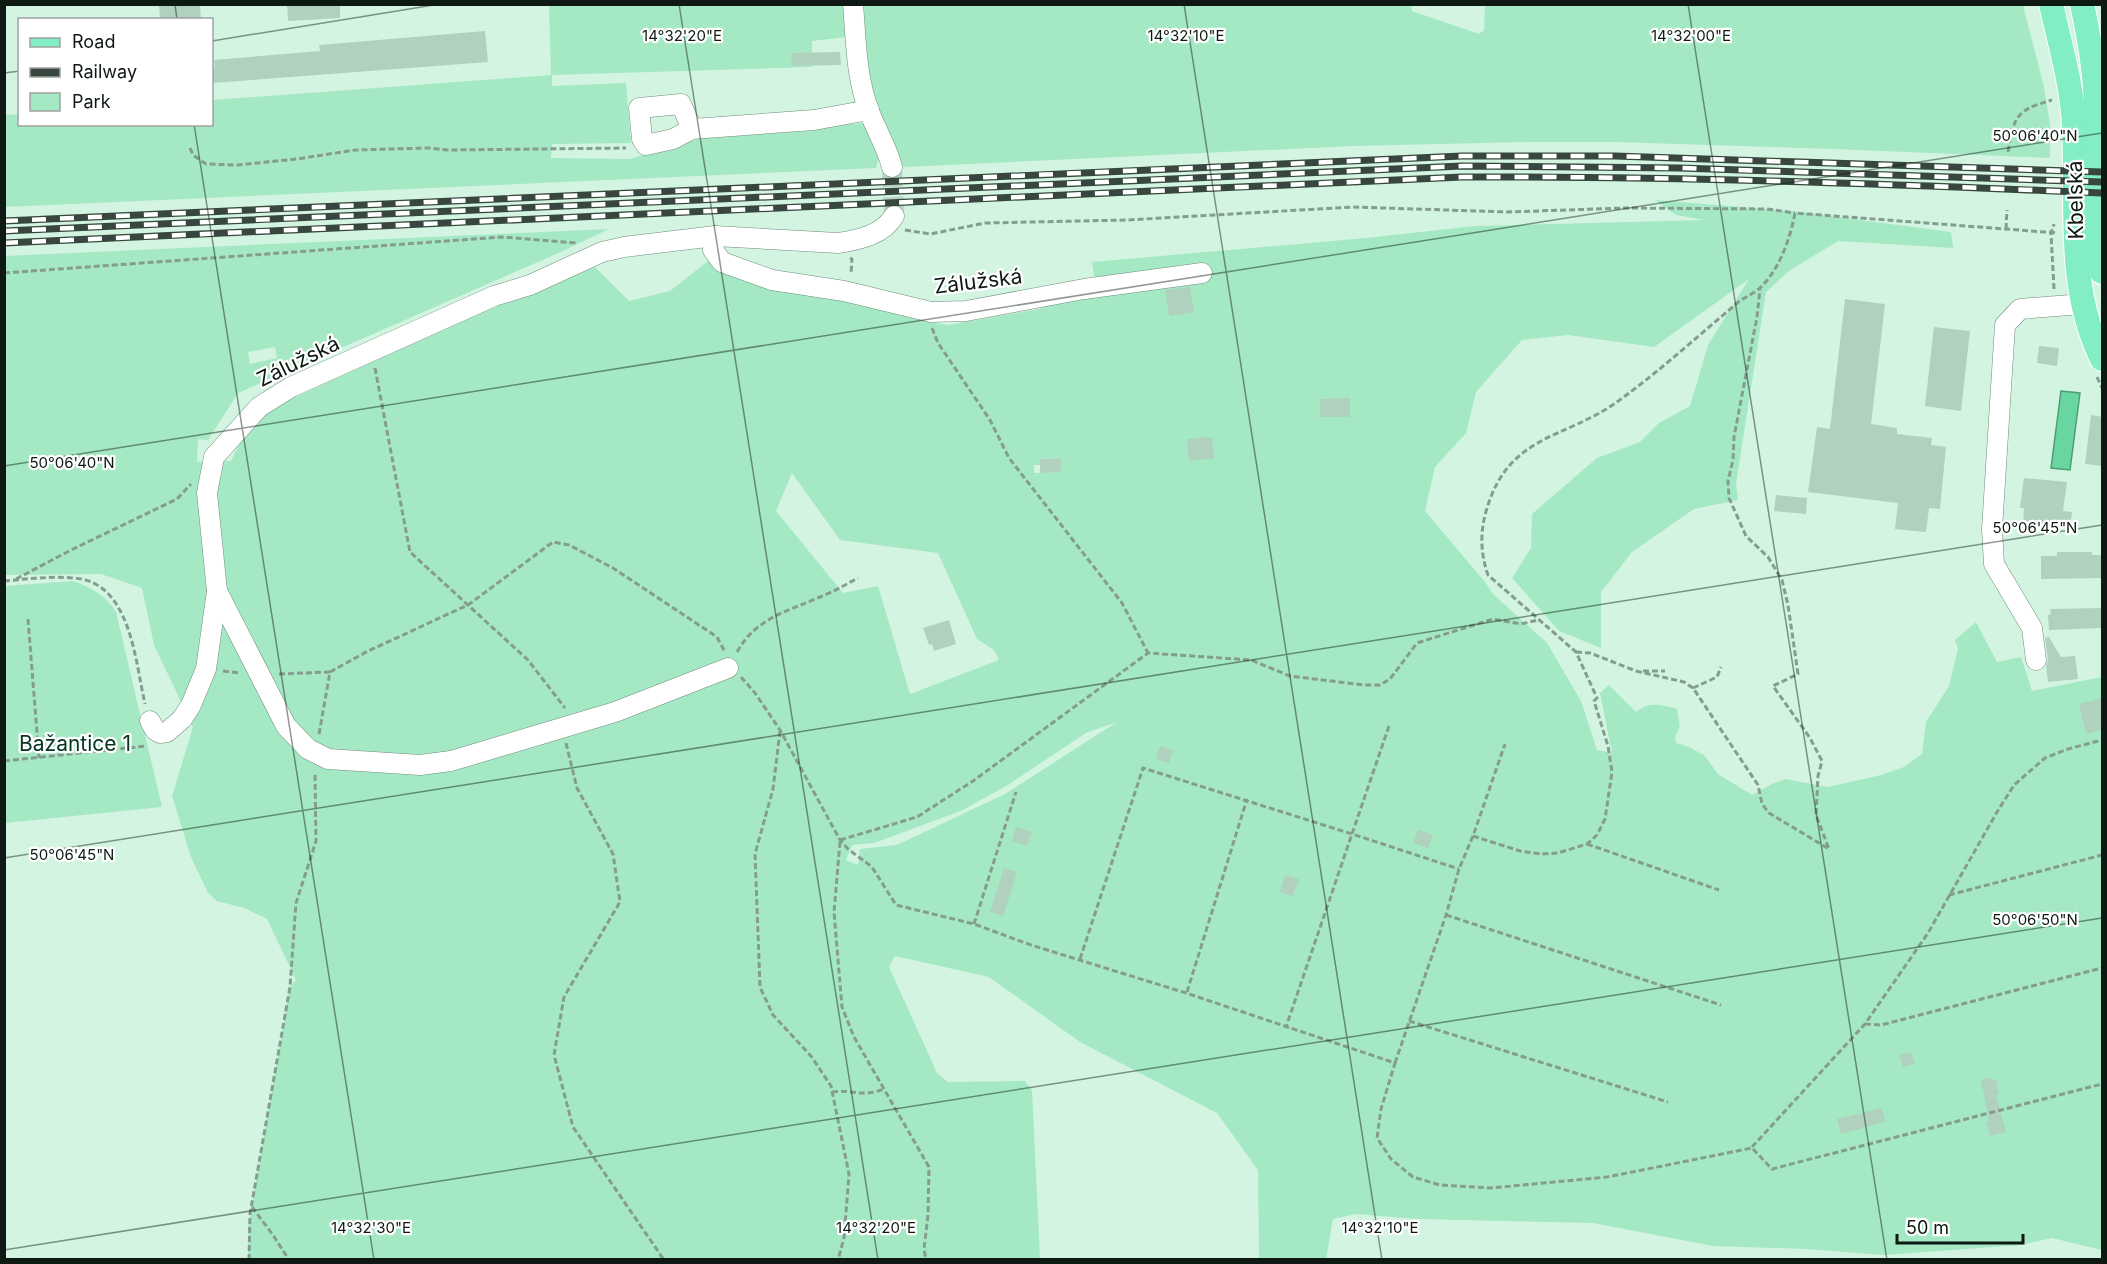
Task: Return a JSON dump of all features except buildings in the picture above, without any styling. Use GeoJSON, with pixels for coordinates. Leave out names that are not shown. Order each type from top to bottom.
{"type":"FeatureCollection","features":[{"type":"Feature","properties":{"kind":"main road","name":"Kbelská"},"geometry":{"type":"LineString","coordinates":[[2051,4],[2071,97],[2074,124],[2074,234],[2077,270],[2083,304],[2103,359]]}},
{"type":"Feature","properties":{"kind":"main road","name":"Kbelská"},"geometry":{"type":"LineString","coordinates":[[2082,4],[2095,86],[2096,231],[2103,272]]}},
{"type":"Feature","properties":{"kind":"street"},"geometry":{"type":"LineString","coordinates":[[853,4],[858,71],[868,110],[889,154],[892,167]]}},
{"type":"Feature","properties":{"kind":"street"},"geometry":{"type":"LineString","coordinates":[[692,129],[681,104],[639,108],[642,140],[646,145],[673,139],[692,129],[814,120],[868,110]]}},
{"type":"Feature","properties":{"kind":"street","name":"Zálužská"},"geometry":{"type":"LineString","coordinates":[[214,457],[259,407],[291,387],[494,296],[530,285],[602,252],[624,247],[715,236],[838,243],[855,240],[892,220]]}},
{"type":"Feature","properties":{"kind":"street","name":"Zálužská"},"geometry":{"type":"LineString","coordinates":[[715,236],[713,250],[722,262],[772,280],[844,291],[931,312],[966,311],[1090,288],[1202,273]]}},
{"type":"Feature","properties":{"kind":"street"},"geometry":{"type":"LineString","coordinates":[[2036,660],[2032,628],[1994,564],[1992,529],[2005,326],[2020,309],[2083,304]]}},
{"type":"Feature","properties":{"kind":"street"},"geometry":{"type":"LineString","coordinates":[[150,721],[160,734],[176,726],[192,705],[206,669],[217,591],[207,493],[214,457]]}},
{"type":"Feature","properties":{"kind":"street"},"geometry":{"type":"LineString","coordinates":[[217,591],[286,726],[308,750],[328,759],[420,765],[451,761],[615,712],[730,665]]}},
{"type":"Feature","properties":{"kind":"path"},"geometry":{"type":"LineString","coordinates":[[2008,152],[2018,117],[2029,106],[2053,99]]}},
{"type":"Feature","properties":{"kind":"path"},"geometry":{"type":"LineString","coordinates":[[190,148],[193,155],[206,164],[237,165],[355,150],[631,148],[646,145]]}},
{"type":"Feature","properties":{"kind":"path"},"geometry":{"type":"LineString","coordinates":[[892,220],[900,229],[930,234],[985,223],[1127,220],[1353,207],[1508,213],[1624,208],[1767,209],[2074,234]]}},
{"type":"Feature","properties":{"kind":"path"},"geometry":{"type":"LineString","coordinates":[[2006,229],[2007,210]]}},
{"type":"Feature","properties":{"kind":"path"},"geometry":{"type":"LineString","coordinates":[[1473,836],[1520,851],[1541,854],[1558,853],[1587,844],[1597,835],[1605,819],[1612,772],[1608,746],[1594,701],[1597,698],[1576,651],[1488,575],[1483,561],[1482,526],[1494,488],[1514,459],[1552,435],[1598,416],[1741,300],[1760,289],[1773,273],[1790,236],[1795,213]]}},
{"type":"Feature","properties":{"kind":"path"},"geometry":{"type":"LineString","coordinates":[[4,273],[502,237],[579,243]]}},
{"type":"Feature","properties":{"kind":"path"},"geometry":{"type":"LineString","coordinates":[[1576,651],[1590,653],[1636,671],[1684,681],[1694,688],[1758,785],[1762,804],[1769,813],[1829,849],[1816,815],[1818,776],[1822,761],[1810,738],[1773,686],[1798,674],[1782,580],[1768,557],[1746,536],[1729,498],[1728,481],[1734,437],[1757,317],[1760,289]]}},
{"type":"Feature","properties":{"kind":"path"},"geometry":{"type":"LineString","coordinates":[[931,312],[929,322],[938,343],[990,420],[1009,458],[1122,603],[1148,653]]}},
{"type":"Feature","properties":{"kind":"path"},"geometry":{"type":"LineString","coordinates":[[372,352],[410,552],[528,660],[569,726],[577,789],[614,854],[620,902],[564,997],[554,1055],[573,1127],[664,1260]]}},
{"type":"Feature","properties":{"kind":"path"},"geometry":{"type":"LineString","coordinates":[[14,580],[177,499],[214,457]]}},
{"type":"Feature","properties":{"kind":"path"},"geometry":{"type":"LineString","coordinates":[[206,669],[261,675],[330,672],[368,651],[468,605],[553,542],[569,545],[613,568],[717,637],[730,665],[744,679],[780,730],[840,840],[872,867],[896,904],[974,924],[1031,945],[1186,993],[1395,1063]]}},
{"type":"Feature","properties":{"kind":"path"},"geometry":{"type":"LineString","coordinates":[[4,580],[75,578],[90,582],[115,600],[123,612],[130,635],[150,721]]}},
{"type":"Feature","properties":{"kind":"path"},"geometry":{"type":"LineString","coordinates":[[730,665],[744,639],[766,619],[823,596],[858,578]]}},
{"type":"Feature","properties":{"kind":"path"},"geometry":{"type":"LineString","coordinates":[[28,619],[39,758]]}},
{"type":"Feature","properties":{"kind":"path"},"geometry":{"type":"LineString","coordinates":[[840,840],[917,817],[973,781],[1148,653],[1251,660],[1290,676],[1380,685],[1390,679],[1417,643],[1493,619],[1521,624],[1539,620]]}},
{"type":"Feature","properties":{"kind":"path"},"geometry":{"type":"LineString","coordinates":[[1694,688],[1717,677],[1721,667]]}},
{"type":"Feature","properties":{"kind":"path"},"geometry":{"type":"LineString","coordinates":[[1636,671],[1665,671]]}},
{"type":"Feature","properties":{"kind":"path"},"geometry":{"type":"LineString","coordinates":[[249,1260],[252,1207],[290,987],[296,903],[316,841],[315,753],[330,672]]}},
{"type":"Feature","properties":{"kind":"path"},"geometry":{"type":"LineString","coordinates":[[1286,1027],[1389,726]]}},
{"type":"Feature","properties":{"kind":"path"},"geometry":{"type":"LineString","coordinates":[[780,730],[773,789],[755,854],[760,987],[773,1015],[811,1056],[831,1086],[849,1174],[844,1238],[838,1260]]}},
{"type":"Feature","properties":{"kind":"path"},"geometry":{"type":"LineString","coordinates":[[1505,744],[1459,869],[1446,915],[1381,1109],[1377,1138],[1391,1159],[1413,1177],[1440,1185],[1491,1188],[1607,1177],[1752,1148],[1865,1024],[1928,933],[2014,785],[2045,758],[2103,740]]}},
{"type":"Feature","properties":{"kind":"path"},"geometry":{"type":"LineString","coordinates":[[4,761],[148,746]]}},
{"type":"Feature","properties":{"kind":"path"},"geometry":{"type":"LineString","coordinates":[[1080,959],[1143,768],[1247,799],[1459,869]]}},
{"type":"Feature","properties":{"kind":"path"},"geometry":{"type":"LineString","coordinates":[[974,924],[1016,792]]}},
{"type":"Feature","properties":{"kind":"path"},"geometry":{"type":"LineString","coordinates":[[1186,993],[1247,799]]}},
{"type":"Feature","properties":{"kind":"path"},"geometry":{"type":"LineString","coordinates":[[840,840],[834,912],[842,1007],[854,1037],[929,1167],[928,1215],[924,1248],[926,1260]]}},
{"type":"Feature","properties":{"kind":"path"},"geometry":{"type":"LineString","coordinates":[[1587,844],[1719,890]]}},
{"type":"Feature","properties":{"kind":"path"},"geometry":{"type":"LineString","coordinates":[[1949,895],[2103,855]]}},
{"type":"Feature","properties":{"kind":"path"},"geometry":{"type":"LineString","coordinates":[[1446,915],[1721,1005]]}},
{"type":"Feature","properties":{"kind":"path"},"geometry":{"type":"LineString","coordinates":[[1865,1024],[1881,1025],[2103,968]]}},
{"type":"Feature","properties":{"kind":"path"},"geometry":{"type":"LineString","coordinates":[[1409,1021],[1668,1102]]}},
{"type":"Feature","properties":{"kind":"path"},"geometry":{"type":"LineString","coordinates":[[1752,1148],[1773,1169],[2103,1084]]}},
{"type":"Feature","properties":{"kind":"path"},"geometry":{"type":"LineString","coordinates":[[832,1092],[843,1090],[861,1095],[884,1089]]}},
{"type":"Feature","properties":{"kind":"path"},"geometry":{"type":"LineString","coordinates":[[252,1207],[289,1260]]}},
{"type":"Feature","properties":{"kind":"green space"},"geometry":{"type":"Polygon","coordinates":[[[846,4],[848,37],[812,41],[812,67],[552,75],[552,86],[626,83],[631,143],[552,144],[551,158],[630,159],[715,134],[866,123],[880,153],[876,168],[5,207],[4,115],[18,114],[18,126],[213,126],[213,100],[551,75],[549,5],[846,4]],[[811,53],[792,54],[792,66],[811,66],[811,53]]]}},
{"type":"Feature","properties":{"kind":"green space"},"geometry":{"type":"Polygon","coordinates":[[[1411,4],[1412,11],[1479,34],[1484,30],[1485,5],[2023,5],[2044,87],[2050,125],[2050,158],[1615,142],[1531,142],[1354,146],[903,167],[872,105],[864,75],[863,5],[1411,4]]]}},
{"type":"Feature","properties":{"kind":"green space"},"geometry":{"type":"Polygon","coordinates":[[[1655,200],[1792,211],[1951,232],[1953,248],[1838,241],[1789,271],[1766,292],[1736,484],[1738,500],[1694,509],[1632,552],[1601,592],[1601,648],[1559,631],[1512,578],[1531,548],[1532,514],[1597,458],[1640,442],[1659,423],[1690,406],[1708,345],[1749,279],[1654,347],[1568,335],[1522,340],[1476,392],[1466,433],[1435,467],[1425,511],[1493,594],[1547,643],[1581,701],[1597,750],[1612,753],[1600,693],[1609,685],[1636,712],[1651,705],[1677,709],[1680,726],[1675,737],[1676,743],[1704,755],[1718,774],[1752,795],[1785,779],[1828,787],[1881,775],[1904,767],[1922,754],[1926,722],[1949,686],[1958,649],[1955,640],[1976,622],[1997,662],[2021,657],[2032,691],[2102,677],[2102,1250],[2052,1238],[2021,1245],[1884,1255],[1806,1249],[1713,1246],[1593,1223],[1417,1219],[1356,1214],[1333,1219],[1326,1259],[1259,1259],[1258,1170],[1217,1113],[1080,1042],[989,977],[895,956],[889,967],[937,1073],[948,1082],[1025,1081],[1032,1090],[1040,1259],[248,1259],[248,1227],[290,987],[296,980],[267,919],[244,908],[217,901],[208,893],[191,857],[172,796],[193,727],[154,645],[142,588],[101,574],[5,575],[4,256],[609,229],[238,393],[208,440],[198,439],[197,462],[231,461],[251,419],[267,410],[475,315],[594,266],[629,301],[670,291],[713,257],[908,313],[929,322],[948,325],[1039,309],[1096,288],[1092,262],[1475,226],[1704,220],[1676,215],[1655,200]],[[275,347],[248,352],[250,364],[277,358],[275,347]],[[1060,458],[1040,459],[1040,465],[1034,465],[1034,473],[1061,472],[1060,458]],[[792,473],[776,511],[843,593],[878,586],[910,694],[999,660],[994,650],[977,639],[938,553],[840,540],[792,473]],[[1117,722],[1086,733],[1006,786],[961,811],[874,843],[852,845],[846,860],[858,865],[860,849],[897,845],[1005,794],[1117,722]]]}},
{"type":"Feature","properties":{"kind":"green space","name":"Bažantice 1"},"geometry":{"type":"Polygon","coordinates":[[[73,581],[98,593],[116,612],[162,807],[5,823],[5,586],[73,581]]]}},
{"type":"Feature","properties":{"kind":"shaded area"},"geometry":{"type":"Polygon","coordinates":[[[2061,391],[2080,393],[2070,470],[2051,468],[2061,391]]]}},
{"type":"Feature","properties":{"kind":"tunnel"},"geometry":{"type":"LineString","coordinates":[[892,167],[894,216]]}},
{"type":"Feature","properties":{"kind":"railway"},"geometry":{"type":"LineString","coordinates":[[4,221],[1462,156],[1615,156],[2102,172]]}},
{"type":"Feature","properties":{"kind":"railway"},"geometry":{"type":"LineString","coordinates":[[4,231],[1462,166],[1679,168],[2102,182]]}},
{"type":"Feature","properties":{"kind":"railway"},"geometry":{"type":"LineString","coordinates":[[4,243],[1462,177],[1782,181],[2102,193]]}}]}
